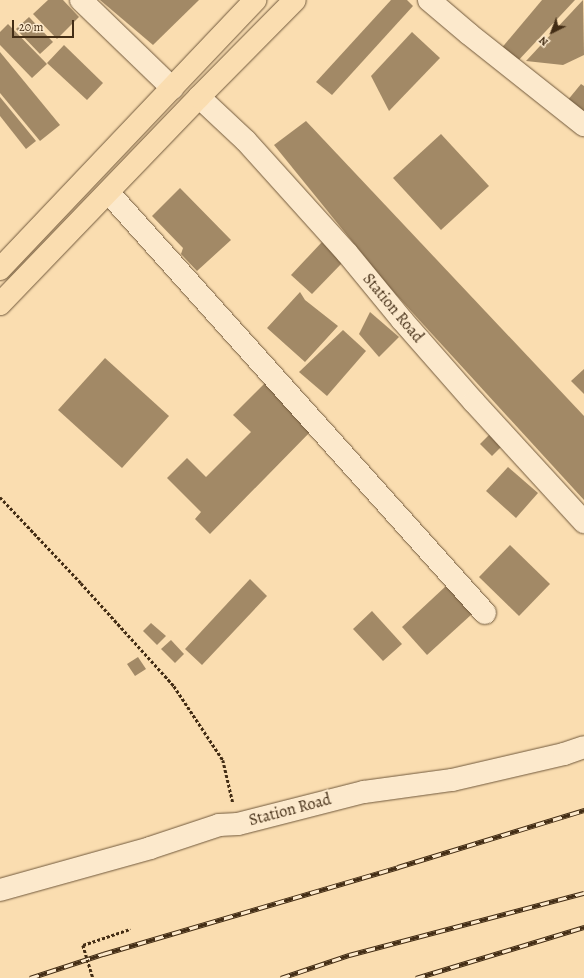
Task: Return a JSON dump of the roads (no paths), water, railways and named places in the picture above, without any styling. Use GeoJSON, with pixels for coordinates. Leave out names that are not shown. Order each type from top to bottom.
{"type":"FeatureCollection","features":[{"type":"Feature","properties":{"kind":"main road"},"geometry":{"type":"LineString","coordinates":[[0,269],[256,0]]}},
{"type":"Feature","properties":{"kind":"main road"},"geometry":{"type":"LineString","coordinates":[[0,304],[199,97],[295,0]]}},
{"type":"Feature","properties":{"kind":"street"},"geometry":{"type":"LineString","coordinates":[[81,0],[172,88]]}},
{"type":"Feature","properties":{"kind":"street"},"geometry":{"type":"LineString","coordinates":[[429,0],[469,34],[584,125]]}},
{"type":"Feature","properties":{"kind":"street","name":"Station Road"},"geometry":{"type":"LineString","coordinates":[[199,97],[246,141],[347,253],[402,320],[469,396],[584,522]]}},
{"type":"Feature","properties":{"kind":"street"},"geometry":{"type":"LineString","coordinates":[[108,192],[485,612]]}},
{"type":"Feature","properties":{"kind":"street","name":"Station Road"},"geometry":{"type":"LineString","coordinates":[[0,890],[150,848],[219,825],[238,824],[364,792],[452,780],[564,754],[584,747]]}},
{"type":"Feature","properties":{"kind":"railway"},"geometry":{"type":"LineString","coordinates":[[30,978],[103,954],[398,867],[584,810]]}},
{"type":"Feature","properties":{"kind":"railway"},"geometry":{"type":"LineString","coordinates":[[281,978],[349,955],[584,893]]}},
{"type":"Feature","properties":{"kind":"railway"},"geometry":{"type":"LineString","coordinates":[[416,978],[584,927]]}}]}
